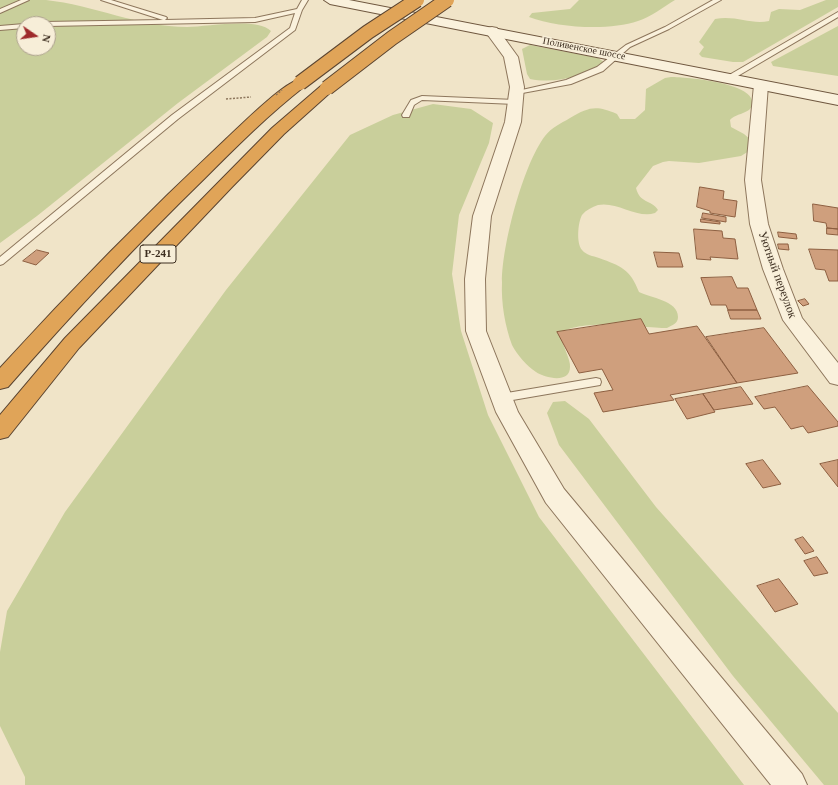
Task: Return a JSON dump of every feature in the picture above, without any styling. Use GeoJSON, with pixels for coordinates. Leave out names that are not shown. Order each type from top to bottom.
{"type":"FeatureCollection","features":[{"type":"Feature","properties":{"kind":"highway","name":"Р-241"},"geometry":{"type":"LineString","coordinates":[[0,382],[49,326],[154,216],[246,128],[300,83],[368,32],[417,0]]}},
{"type":"Feature","properties":{"kind":"highway","name":"Р-241"},"geometry":{"type":"LineString","coordinates":[[0,431],[72,343],[236,172],[278,131],[326,88],[392,38],[447,0]]}},
{"type":"Feature","properties":{"kind":"street","name":"Поливенское шоссе"},"geometry":{"type":"LineString","coordinates":[[330,0],[838,100]]}},
{"type":"Feature","properties":{"kind":"street"},"geometry":{"type":"LineString","coordinates":[[492,31],[511,57],[516,97],[513,122],[482,216],[475,279],[476,331],[501,398],[514,426],[555,496],[791,785]]}},
{"type":"Feature","properties":{"kind":"street","name":"Уютный переулок"},"geometry":{"type":"LineString","coordinates":[[761,85],[754,180],[760,224],[773,269],[793,320],[838,378]]}},
{"type":"Feature","properties":{"kind":"lane"},"geometry":{"type":"LineString","coordinates":[[0,11],[26,0]]}},
{"type":"Feature","properties":{"kind":"lane"},"geometry":{"type":"LineString","coordinates":[[104,0],[174,21]]}},
{"type":"Feature","properties":{"kind":"lane"},"geometry":{"type":"LineString","coordinates":[[0,262],[175,117],[293,28],[299,10],[305,0]]}},
{"type":"Feature","properties":{"kind":"lane"},"geometry":{"type":"LineString","coordinates":[[406,115],[410,104],[415,100],[422,98],[516,97],[582,77],[600,69],[628,46],[667,28],[718,0]]}},
{"type":"Feature","properties":{"kind":"lane"},"geometry":{"type":"LineString","coordinates":[[56,24],[255,20],[299,10]]}},
{"type":"Feature","properties":{"kind":"lane"},"geometry":{"type":"LineString","coordinates":[[728,78],[838,14]]}},
{"type":"Feature","properties":{"kind":"lane"},"geometry":{"type":"LineString","coordinates":[[0,28],[16,27]]}},
{"type":"Feature","properties":{"kind":"lane"},"geometry":{"type":"LineString","coordinates":[[501,398],[596,382]]}},
{"type":"Feature","properties":{"kind":"path"},"geometry":{"type":"LineString","coordinates":[[222,100],[253,97]]}},
{"type":"Feature","properties":{"kind":"green space"},"geometry":{"type":"Polygon","coordinates":[[[0,0],[46,0],[81,6],[134,20],[169,26],[187,27],[254,24],[271,31],[267,37],[178,103],[37,216],[0,243],[0,0]]]}},
{"type":"Feature","properties":{"kind":"green space"},"geometry":{"type":"Polygon","coordinates":[[[579,0],[675,0],[643,19],[613,26],[569,26],[554,24],[529,17],[532,13],[570,9],[579,0]]]}},
{"type":"Feature","properties":{"kind":"green space"},"geometry":{"type":"Polygon","coordinates":[[[826,0],[838,0],[838,7],[743,62],[733,62],[702,57],[699,54],[704,47],[699,42],[715,19],[730,18],[756,22],[769,21],[771,12],[779,9],[800,10],[826,0]]]}},
{"type":"Feature","properties":{"kind":"green space"},"geometry":{"type":"Polygon","coordinates":[[[838,26],[838,76],[773,66],[771,62],[838,26]]]}},
{"type":"Feature","properties":{"kind":"green space"},"geometry":{"type":"Polygon","coordinates":[[[530,45],[598,58],[604,62],[588,72],[569,78],[549,81],[530,79],[527,74],[522,49],[530,45]]]}},
{"type":"Feature","properties":{"kind":"green space"},"geometry":{"type":"Polygon","coordinates":[[[671,77],[705,80],[733,86],[744,91],[751,97],[751,108],[730,120],[731,127],[744,134],[751,140],[749,151],[741,156],[699,163],[669,161],[653,166],[636,188],[640,197],[652,204],[658,210],[655,213],[641,214],[612,205],[598,205],[589,209],[582,215],[578,238],[580,247],[584,252],[613,263],[624,269],[636,284],[639,292],[669,303],[677,311],[677,321],[667,328],[594,325],[579,326],[568,330],[561,335],[570,364],[569,372],[562,378],[551,378],[540,374],[526,363],[512,345],[505,322],[502,298],[503,266],[510,227],[515,206],[529,166],[545,136],[556,126],[582,111],[593,108],[610,111],[617,114],[620,119],[635,119],[645,110],[646,89],[665,78],[671,77]]]}},
{"type":"Feature","properties":{"kind":"green space"},"geometry":{"type":"Polygon","coordinates":[[[433,104],[471,109],[493,123],[489,143],[459,215],[452,274],[461,331],[488,415],[539,517],[744,785],[25,785],[25,777],[0,726],[0,652],[7,611],[65,512],[226,290],[350,135],[393,115],[433,104]]]}},
{"type":"Feature","properties":{"kind":"green space"},"geometry":{"type":"Polygon","coordinates":[[[565,401],[589,419],[656,507],[838,713],[838,785],[824,785],[733,676],[559,445],[547,413],[553,402],[565,401]]]}},
{"type":"Feature","properties":{"kind":"building"},"geometry":{"type":"Polygon","coordinates":[[[700,187],[724,191],[723,199],[737,201],[735,217],[710,213],[710,211],[697,207],[700,187]]]}},
{"type":"Feature","properties":{"kind":"building"},"geometry":{"type":"Polygon","coordinates":[[[813,204],[838,208],[838,229],[827,228],[826,223],[814,221],[813,204]]]}},
{"type":"Feature","properties":{"kind":"building"},"geometry":{"type":"Polygon","coordinates":[[[703,213],[726,217],[726,222],[702,218],[703,213]]]}},
{"type":"Feature","properties":{"kind":"building"},"geometry":{"type":"Polygon","coordinates":[[[701,219],[720,222],[720,224],[701,222],[701,219]]]}},
{"type":"Feature","properties":{"kind":"building"},"geometry":{"type":"Polygon","coordinates":[[[827,228],[838,229],[838,235],[827,234],[827,228]]]}},
{"type":"Feature","properties":{"kind":"building"},"geometry":{"type":"Polygon","coordinates":[[[694,229],[722,231],[723,238],[735,239],[738,259],[710,257],[711,260],[697,259],[694,229]]]}},
{"type":"Feature","properties":{"kind":"building"},"geometry":{"type":"Polygon","coordinates":[[[778,232],[796,234],[797,239],[779,237],[778,232]]]}},
{"type":"Feature","properties":{"kind":"building"},"geometry":{"type":"Polygon","coordinates":[[[778,244],[788,244],[789,250],[779,249],[778,244]]]}},
{"type":"Feature","properties":{"kind":"building"},"geometry":{"type":"Polygon","coordinates":[[[809,249],[838,250],[838,281],[829,281],[825,270],[816,269],[809,249]]]}},
{"type":"Feature","properties":{"kind":"building"},"geometry":{"type":"Polygon","coordinates":[[[37,250],[49,253],[36,265],[23,261],[37,250]]]}},
{"type":"Feature","properties":{"kind":"building"},"geometry":{"type":"Polygon","coordinates":[[[654,252],[679,253],[683,267],[658,267],[654,252]]]}},
{"type":"Feature","properties":{"kind":"building"},"geometry":{"type":"Polygon","coordinates":[[[732,277],[737,288],[748,288],[757,310],[728,310],[726,305],[711,305],[701,278],[732,277]]]}},
{"type":"Feature","properties":{"kind":"building"},"geometry":{"type":"Polygon","coordinates":[[[805,299],[809,304],[803,306],[798,301],[805,299]]]}},
{"type":"Feature","properties":{"kind":"building"},"geometry":{"type":"Polygon","coordinates":[[[728,310],[757,310],[761,319],[731,319],[728,310]]]}},
{"type":"Feature","properties":{"kind":"building"},"geometry":{"type":"Polygon","coordinates":[[[641,319],[649,334],[697,326],[737,383],[670,395],[674,400],[603,412],[594,393],[613,390],[602,369],[579,373],[557,332],[641,319]]]}},
{"type":"Feature","properties":{"kind":"building"},"geometry":{"type":"Polygon","coordinates":[[[764,328],[798,373],[737,383],[706,337],[764,328]]]}},
{"type":"Feature","properties":{"kind":"building"},"geometry":{"type":"Polygon","coordinates":[[[808,386],[838,422],[838,426],[808,433],[803,426],[791,429],[775,407],[764,409],[755,397],[808,386]]]}},
{"type":"Feature","properties":{"kind":"building"},"geometry":{"type":"Polygon","coordinates":[[[741,387],[753,404],[714,410],[703,394],[741,387]]]}},
{"type":"Feature","properties":{"kind":"building"},"geometry":{"type":"Polygon","coordinates":[[[703,394],[715,412],[687,419],[675,399],[703,394]]]}},
{"type":"Feature","properties":{"kind":"building"},"geometry":{"type":"Polygon","coordinates":[[[763,460],[781,484],[763,488],[746,464],[763,460]]]}},
{"type":"Feature","properties":{"kind":"building"},"geometry":{"type":"Polygon","coordinates":[[[838,460],[838,487],[820,464],[838,460]]]}},
{"type":"Feature","properties":{"kind":"building"},"geometry":{"type":"Polygon","coordinates":[[[803,537],[814,551],[805,554],[795,540],[803,537]]]}},
{"type":"Feature","properties":{"kind":"building"},"geometry":{"type":"Polygon","coordinates":[[[817,557],[828,573],[814,576],[804,561],[817,557]]]}},
{"type":"Feature","properties":{"kind":"building"},"geometry":{"type":"Polygon","coordinates":[[[779,579],[798,604],[775,612],[757,586],[779,579]]]}}]}
